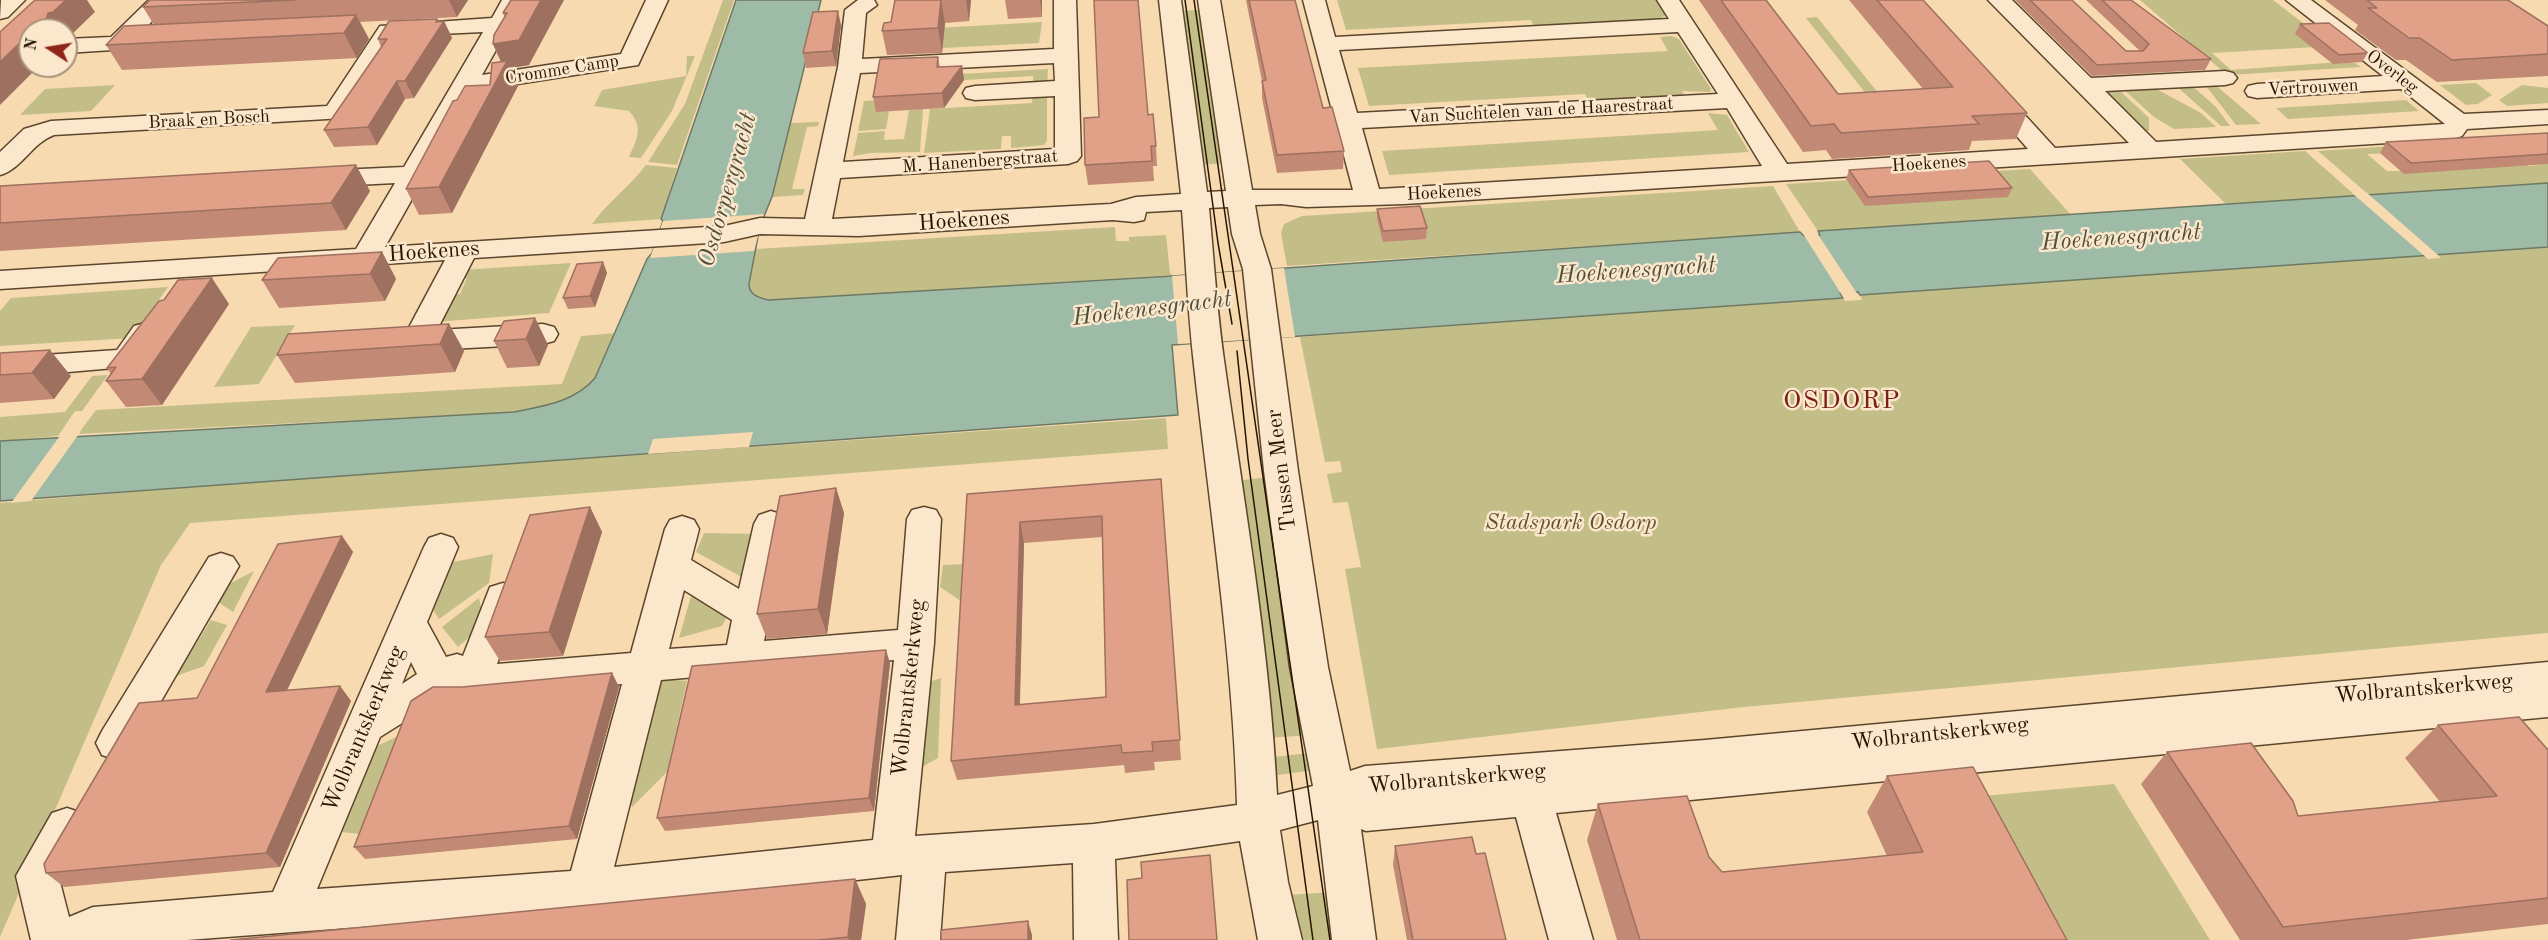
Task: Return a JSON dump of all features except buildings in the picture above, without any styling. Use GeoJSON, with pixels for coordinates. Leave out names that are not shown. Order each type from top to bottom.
{"type":"FeatureCollection","features":[{"type":"Feature","properties":{"kind":"street"},"geometry":{"type":"LineString","coordinates":[[0,12],[14,0]]}},
{"type":"Feature","properties":{"kind":"street"},"geometry":{"type":"LineString","coordinates":[[117,44],[160,0]]}},
{"type":"Feature","properties":{"kind":"street"},"geometry":{"type":"LineString","coordinates":[[365,258],[513,0]]}},
{"type":"Feature","properties":{"kind":"street","name":"Cromme Camp"},"geometry":{"type":"LineString","coordinates":[[465,85],[630,60],[657,0]]}},
{"type":"Feature","properties":{"kind":"street","name":"M. Hanenbergstraat"},"geometry":{"type":"LineString","coordinates":[[828,171],[1068,156],[1065,0]]}},
{"type":"Feature","properties":{"kind":"street"},"geometry":{"type":"LineString","coordinates":[[1170,0],[1191,162],[1209,364],[1225,475],[1255,746],[1258,819],[1267,882],[1280,940]]}},
{"type":"Feature","properties":{"kind":"street","name":"Tussen Meer"},"geometry":{"type":"LineString","coordinates":[[1209,0],[1247,241],[1257,269],[1281,471],[1309,668],[1336,798],[1354,940]]}},
{"type":"Feature","properties":{"kind":"street"},"geometry":{"type":"LineString","coordinates":[[1314,0],[1368,196]]}},
{"type":"Feature","properties":{"kind":"street"},"geometry":{"type":"LineString","coordinates":[[1668,0],[1769,153],[1778,172]]}},
{"type":"Feature","properties":{"kind":"street"},"geometry":{"type":"LineString","coordinates":[[1999,0],[2150,150]]}},
{"type":"Feature","properties":{"kind":"street","name":"Overleg"},"geometry":{"type":"LineString","coordinates":[[2297,0],[2459,122]]}},
{"type":"Feature","properties":{"kind":"street"},"geometry":{"type":"LineString","coordinates":[[816,229],[850,67],[871,29],[874,10],[867,3]]}},
{"type":"Feature","properties":{"kind":"street","name":"Braak en Bosch"},"geometry":{"type":"LineString","coordinates":[[0,167],[33,134],[51,128],[334,113],[376,31],[498,24]]}},
{"type":"Feature","properties":{"kind":"street"},"geometry":{"type":"LineString","coordinates":[[1326,44],[1685,25]]}},
{"type":"Feature","properties":{"kind":"street"},"geometry":{"type":"LineString","coordinates":[[78,46],[176,41]]}},
{"type":"Feature","properties":{"kind":"street"},"geometry":{"type":"LineString","coordinates":[[850,67],[1066,55]]}},
{"type":"Feature","properties":{"kind":"street"},"geometry":{"type":"LineString","coordinates":[[1974,74],[2049,157]]}},
{"type":"Feature","properties":{"kind":"street"},"geometry":{"type":"LineString","coordinates":[[2085,86],[2225,78]]}},
{"type":"Feature","properties":{"kind":"street","name":"Vertrouwen"},"geometry":{"type":"LineString","coordinates":[[2257,91],[2406,82]]}},
{"type":"Feature","properties":{"kind":"street"},"geometry":{"type":"LineString","coordinates":[[975,93],[1067,88]]}},
{"type":"Feature","properties":{"kind":"street","name":"Van Suchtelen van de Haarestraat"},"geometry":{"type":"LineString","coordinates":[[1347,121],[1734,100]]}},
{"type":"Feature","properties":{"kind":"street","name":"Hoekenes"},"geometry":{"type":"LineString","coordinates":[[0,280],[759,232],[1113,212],[1139,215],[1195,206],[1241,204],[1282,206],[1306,199],[2049,157],[2453,131],[2459,122],[2548,117]]}},
{"type":"Feature","properties":{"kind":"street"},"geometry":{"type":"LineString","coordinates":[[296,180],[414,174]]}},
{"type":"Feature","properties":{"kind":"street"},"geometry":{"type":"LineString","coordinates":[[417,340],[464,250]]}},
{"type":"Feature","properties":{"kind":"street"},"geometry":{"type":"LineString","coordinates":[[0,368],[126,359],[195,267]]}},
{"type":"Feature","properties":{"kind":"street"},"geometry":{"type":"LineString","coordinates":[[384,343],[543,334]]}},
{"type":"Feature","properties":{"kind":"street","name":"Wolbrantskerkweg"},"geometry":{"type":"LineString","coordinates":[[909,857],[915,643],[924,519]]}},
{"type":"Feature","properties":{"kind":"street"},"geometry":{"type":"LineString","coordinates":[[742,659],[771,524]]}},
{"type":"Feature","properties":{"kind":"street"},"geometry":{"type":"LineString","coordinates":[[587,890],[682,529]]}},
{"type":"Feature","properties":{"kind":"street","name":"Wolbrantskerkweg"},"geometry":{"type":"LineString","coordinates":[[286,911],[441,546]]}},
{"type":"Feature","properties":{"kind":"street"},"geometry":{"type":"LineString","coordinates":[[464,672],[517,562]]}},
{"type":"Feature","properties":{"kind":"street"},"geometry":{"type":"LineString","coordinates":[[52,940],[37,876],[221,566]]}},
{"type":"Feature","properties":{"kind":"street"},"geometry":{"type":"LineString","coordinates":[[673,566],[752,614]]}},
{"type":"Feature","properties":{"kind":"street"},"geometry":{"type":"LineString","coordinates":[[409,623],[464,672]]}},
{"type":"Feature","properties":{"kind":"street"},"geometry":{"type":"LineString","coordinates":[[364,727],[464,672],[646,669],[915,643]]}},
{"type":"Feature","properties":{"kind":"street","name":"Wolbrantskerkweg"},"geometry":{"type":"LineString","coordinates":[[80,934],[286,911],[587,890],[909,857],[1094,843],[1258,819],[1295,807],[1336,798],[1366,813],[1528,785],[2483,695],[2548,677]]}},
{"type":"Feature","properties":{"kind":"street"},"geometry":{"type":"LineString","coordinates":[[2483,695],[2520,737]]}},
{"type":"Feature","properties":{"kind":"street","name":"Wolbrantskerkweg"},"geometry":{"type":"LineString","coordinates":[[2483,695],[2548,701]]}},
{"type":"Feature","properties":{"kind":"street"},"geometry":{"type":"LineString","coordinates":[[1528,785],[1571,940]]}},
{"type":"Feature","properties":{"kind":"street"},"geometry":{"type":"LineString","coordinates":[[1094,843],[1096,940]]}},
{"type":"Feature","properties":{"kind":"street"},"geometry":{"type":"LineString","coordinates":[[909,857],[918,940]]}},
{"type":"Feature","properties":{"kind":"green space"},"geometry":{"type":"Polygon","coordinates":[[[723,0],[734,0],[677,165],[648,162],[685,104],[723,0]]]}},
{"type":"Feature","properties":{"kind":"green space"},"geometry":{"type":"Polygon","coordinates":[[[1337,0],[1657,0],[1666,15],[1659,19],[1535,28],[1531,20],[1346,30],[1337,0]]]}},
{"type":"Feature","properties":{"kind":"green space"},"geometry":{"type":"Polygon","coordinates":[[[2140,0],[2273,0],[2333,46],[2212,53],[2231,70],[2340,62],[2355,63],[2361,67],[2227,75],[2140,0]]]}},
{"type":"Feature","properties":{"kind":"green space"},"geometry":{"type":"Polygon","coordinates":[[[1200,10],[1228,163],[1199,165],[1176,11],[1200,10]]]}},
{"type":"Feature","properties":{"kind":"green space"},"geometry":{"type":"Polygon","coordinates":[[[1817,17],[1887,104],[1875,105],[1806,18],[1817,17]]]}},
{"type":"Feature","properties":{"kind":"green space"},"geometry":{"type":"Polygon","coordinates":[[[1042,22],[1039,43],[943,48],[943,44],[920,29],[1042,22]]]}},
{"type":"Feature","properties":{"kind":"green space"},"geometry":{"type":"Polygon","coordinates":[[[1671,36],[1679,39],[1711,89],[1710,92],[1682,91],[1684,95],[1646,97],[1648,102],[1591,105],[1585,94],[1369,106],[1358,68],[1668,51],[1660,37],[1671,36]]]}},
{"type":"Feature","properties":{"kind":"green space"},"geometry":{"type":"Polygon","coordinates":[[[687,56],[695,56],[672,111],[641,158],[629,157],[638,133],[634,117],[629,111],[594,106],[602,90],[686,76],[687,56]]]}},
{"type":"Feature","properties":{"kind":"green space"},"geometry":{"type":"Polygon","coordinates":[[[1048,69],[1047,86],[1033,87],[1033,76],[964,80],[890,78],[1048,69]]]}},
{"type":"Feature","properties":{"kind":"green space"},"geometry":{"type":"Polygon","coordinates":[[[2203,82],[2212,82],[2261,124],[2236,125],[2203,82]]]}},
{"type":"Feature","properties":{"kind":"green space"},"geometry":{"type":"Polygon","coordinates":[[[2189,83],[2216,107],[2230,126],[2221,126],[2174,84],[2189,83]]]}},
{"type":"Feature","properties":{"kind":"green space"},"geometry":{"type":"Polygon","coordinates":[[[2476,83],[2492,95],[2478,104],[2466,105],[2440,85],[2476,83]]]}},
{"type":"Feature","properties":{"kind":"green space"},"geometry":{"type":"Polygon","coordinates":[[[115,85],[91,111],[20,115],[45,89],[115,85]]]}},
{"type":"Feature","properties":{"kind":"green space"},"geometry":{"type":"Polygon","coordinates":[[[2149,85],[2201,113],[2216,127],[2174,129],[2154,117],[2121,87],[2149,85]]]}},
{"type":"Feature","properties":{"kind":"green space"},"geometry":{"type":"Polygon","coordinates":[[[2522,85],[2548,88],[2548,103],[2507,106],[2499,100],[2522,85]]]}},
{"type":"Feature","properties":{"kind":"green space"},"geometry":{"type":"Polygon","coordinates":[[[2116,87],[2149,118],[2149,131],[2142,131],[2098,88],[2116,87]]]}},
{"type":"Feature","properties":{"kind":"green space"},"geometry":{"type":"Polygon","coordinates":[[[1047,91],[1047,141],[1044,145],[1011,148],[1011,136],[1002,136],[1001,149],[924,153],[930,109],[1032,103],[1033,92],[1047,91]]]}},
{"type":"Feature","properties":{"kind":"green space"},"geometry":{"type":"Polygon","coordinates":[[[879,100],[877,111],[889,111],[886,129],[858,131],[864,101],[879,100]]]}},
{"type":"Feature","properties":{"kind":"green space"},"geometry":{"type":"Polygon","coordinates":[[[2406,100],[2419,111],[2288,119],[2276,108],[2406,100]]]}},
{"type":"Feature","properties":{"kind":"green space"},"geometry":{"type":"Polygon","coordinates":[[[923,109],[920,152],[871,153],[853,156],[858,133],[885,131],[884,140],[904,139],[909,110],[923,109]]]}},
{"type":"Feature","properties":{"kind":"green space"},"geometry":{"type":"Polygon","coordinates":[[[1708,113],[1727,115],[1749,152],[1389,175],[1382,151],[1718,130],[1708,113]]]}},
{"type":"Feature","properties":{"kind":"green space"},"geometry":{"type":"Polygon","coordinates":[[[819,122],[818,126],[807,127],[792,189],[805,189],[803,195],[772,197],[790,123],[819,122]]]}},
{"type":"Feature","properties":{"kind":"green space"},"geometry":{"type":"Polygon","coordinates":[[[2548,136],[2525,163],[2529,166],[2540,165],[2548,160],[2548,183],[2369,195],[2318,151],[2548,136]],[[2397,153],[2367,154],[2387,171],[2401,171],[2397,153]]]}},
{"type":"Feature","properties":{"kind":"green space"},"geometry":{"type":"Polygon","coordinates":[[[2305,151],[2356,196],[2226,204],[2180,159],[2305,151]]]}},
{"type":"Feature","properties":{"kind":"green space"},"geometry":{"type":"Polygon","coordinates":[[[646,165],[677,168],[661,219],[592,224],[633,180],[646,165]]]}},
{"type":"Feature","properties":{"kind":"green space"},"geometry":{"type":"Polygon","coordinates":[[[2030,169],[2071,215],[1818,231],[1786,184],[2030,169]]]}},
{"type":"Feature","properties":{"kind":"green space"},"geometry":{"type":"Polygon","coordinates":[[[1773,186],[1800,232],[1287,266],[1281,233],[1284,224],[1302,216],[1773,186]]]}},
{"type":"Feature","properties":{"kind":"green space"},"geometry":{"type":"Polygon","coordinates":[[[1115,227],[1116,241],[1129,241],[1129,237],[1166,235],[1172,275],[777,300],[756,297],[749,288],[756,249],[1115,227]]]}},
{"type":"Feature","properties":{"kind":"green space","name":"Stadspark Osdorp"},"geometry":{"type":"Polygon","coordinates":[[[2548,246],[2548,633],[1744,707],[1377,749],[1345,569],[1361,567],[1348,502],[1333,503],[1327,474],[1342,472],[1340,461],[1325,462],[1300,337],[1843,298],[1845,301],[1862,300],[1860,295],[2548,246]]]}},
{"type":"Feature","properties":{"kind":"green space"},"geometry":{"type":"Polygon","coordinates":[[[571,263],[549,313],[435,322],[448,295],[460,294],[467,278],[458,278],[461,270],[571,263]]]}},
{"type":"Feature","properties":{"kind":"green space"},"geometry":{"type":"Polygon","coordinates":[[[168,287],[132,338],[0,346],[0,311],[11,298],[168,287]]]}},
{"type":"Feature","properties":{"kind":"green space"},"geometry":{"type":"Polygon","coordinates":[[[295,325],[259,384],[214,387],[251,327],[295,325]]]}},
{"type":"Feature","properties":{"kind":"green space"},"geometry":{"type":"Polygon","coordinates":[[[616,333],[600,368],[587,387],[558,402],[514,412],[78,434],[96,410],[562,384],[581,336],[616,333]]]}},
{"type":"Feature","properties":{"kind":"green space"},"geometry":{"type":"Polygon","coordinates":[[[108,375],[82,411],[75,411],[58,436],[0,441],[0,417],[65,412],[92,376],[108,375]]]}},
{"type":"Feature","properties":{"kind":"green space"},"geometry":{"type":"Polygon","coordinates":[[[1166,418],[1168,449],[190,523],[161,565],[0,937],[0,503],[214,485],[1166,418]]]}},
{"type":"Feature","properties":{"kind":"green space"},"geometry":{"type":"Polygon","coordinates":[[[1271,477],[1313,735],[1266,738],[1234,481],[1271,477]]]}},
{"type":"Feature","properties":{"kind":"green space"},"geometry":{"type":"Polygon","coordinates":[[[704,533],[758,534],[747,580],[696,552],[704,533]]]}},
{"type":"Feature","properties":{"kind":"green space"},"geometry":{"type":"Polygon","coordinates":[[[493,554],[489,583],[439,619],[430,605],[449,563],[493,554]]]}},
{"type":"Feature","properties":{"kind":"green space"},"geometry":{"type":"Polygon","coordinates":[[[966,564],[964,603],[940,587],[943,565],[966,564]]]}},
{"type":"Feature","properties":{"kind":"green space"},"geometry":{"type":"Polygon","coordinates":[[[254,571],[233,612],[218,602],[229,584],[254,571]]]}},
{"type":"Feature","properties":{"kind":"green space"},"geometry":{"type":"Polygon","coordinates":[[[691,596],[730,611],[722,626],[679,638],[691,596]]]}},
{"type":"Feature","properties":{"kind":"green space"},"geometry":{"type":"Polygon","coordinates":[[[479,598],[484,624],[458,647],[442,627],[479,598]]]}},
{"type":"Feature","properties":{"kind":"green space"},"geometry":{"type":"Polygon","coordinates":[[[211,620],[227,625],[204,666],[176,676],[211,620]]]}},
{"type":"Feature","properties":{"kind":"green space"},"geometry":{"type":"Polygon","coordinates":[[[656,678],[687,681],[667,772],[632,807],[622,780],[656,678]]]}},
{"type":"Feature","properties":{"kind":"green space"},"geometry":{"type":"Polygon","coordinates":[[[941,678],[938,758],[918,769],[929,682],[941,678]]]}},
{"type":"Feature","properties":{"kind":"green space"},"geometry":{"type":"Polygon","coordinates":[[[405,733],[360,834],[332,831],[366,751],[405,733]]]}},
{"type":"Feature","properties":{"kind":"green space"},"geometry":{"type":"Polygon","coordinates":[[[1317,752],[1315,770],[1278,775],[1274,773],[1265,758],[1317,752]]]}},
{"type":"Feature","properties":{"kind":"green space"},"geometry":{"type":"Polygon","coordinates":[[[2114,784],[2210,940],[2060,940],[1983,796],[2114,784]]]}},
{"type":"Feature","properties":{"kind":"green space"},"geometry":{"type":"Polygon","coordinates":[[[1334,892],[1338,940],[1293,940],[1287,895],[1334,892]]]}},
{"type":"Feature","properties":{"kind":"water"},"geometry":{"type":"Polygon","coordinates":[[[736,0],[821,0],[772,197],[760,226],[749,284],[751,291],[758,297],[769,300],[1172,276],[1800,232],[1804,236],[1820,235],[1818,231],[2548,183],[2548,247],[1860,295],[1858,292],[1840,293],[1843,298],[1172,345],[1178,415],[0,501],[0,441],[514,412],[558,402],[578,393],[595,378],[647,259],[652,253],[663,221],[661,219],[736,0]]]}},
{"type":"Feature","properties":{"kind":"pier"},"geometry":{"type":"Polygon","coordinates":[[[2366,192],[2441,258],[2428,259],[2352,193],[2366,192]]]}},
{"type":"Feature","properties":{"kind":"pier"},"geometry":{"type":"Polygon","coordinates":[[[764,214],[754,251],[650,258],[663,221],[764,214]]]}},
{"type":"Feature","properties":{"kind":"pier"},"geometry":{"type":"Polygon","coordinates":[[[1800,229],[1805,233],[1815,233],[1815,230],[1860,298],[1856,295],[1845,296],[1845,300],[1800,229]]]}},
{"type":"Feature","properties":{"kind":"pier"},"geometry":{"type":"Polygon","coordinates":[[[1284,268],[1295,337],[1178,344],[1172,276],[1284,268]]]}},
{"type":"Feature","properties":{"kind":"pier"},"geometry":{"type":"Polygon","coordinates":[[[81,431],[31,501],[11,503],[62,433],[81,431]]]}},
{"type":"Feature","properties":{"kind":"pier"},"geometry":{"type":"Polygon","coordinates":[[[753,432],[749,447],[648,454],[653,439],[753,432]]]}},
{"type":"Feature","properties":{"kind":"tunnel"},"geometry":{"type":"LineString","coordinates":[[832,66],[842,25]]}},
{"type":"Feature","properties":{"kind":"tram line"},"geometry":{"type":"LineString","coordinates":[[1185,0],[1218,243],[1232,324]]}},
{"type":"Feature","properties":{"kind":"tram line"},"geometry":{"type":"LineString","coordinates":[[1194,0],[1330,940]]}},
{"type":"Feature","properties":{"kind":"tram line"},"geometry":{"type":"LineString","coordinates":[[1237,351],[1248,459],[1313,940]]}},
{"type":"Feature","properties":{"kind":"district","name":"OSDORP"},"geometry":{"type":"Point","coordinates":[1842,401]}},
{"type":"Feature","properties":{"kind":"water label","name":"Osdorpergracht"},"geometry":{"type":"Point","coordinates":[728,190]}},
{"type":"Feature","properties":{"kind":"water label","name":"Hoekenesgracht"},"geometry":{"type":"Point","coordinates":[2121,238]}},
{"type":"Feature","properties":{"kind":"water label","name":"Hoekenesgracht"},"geometry":{"type":"Point","coordinates":[1636,271]}},
{"type":"Feature","properties":{"kind":"water label","name":"Hoekenesgracht"},"geometry":{"type":"Point","coordinates":[1152,309]}}]}
